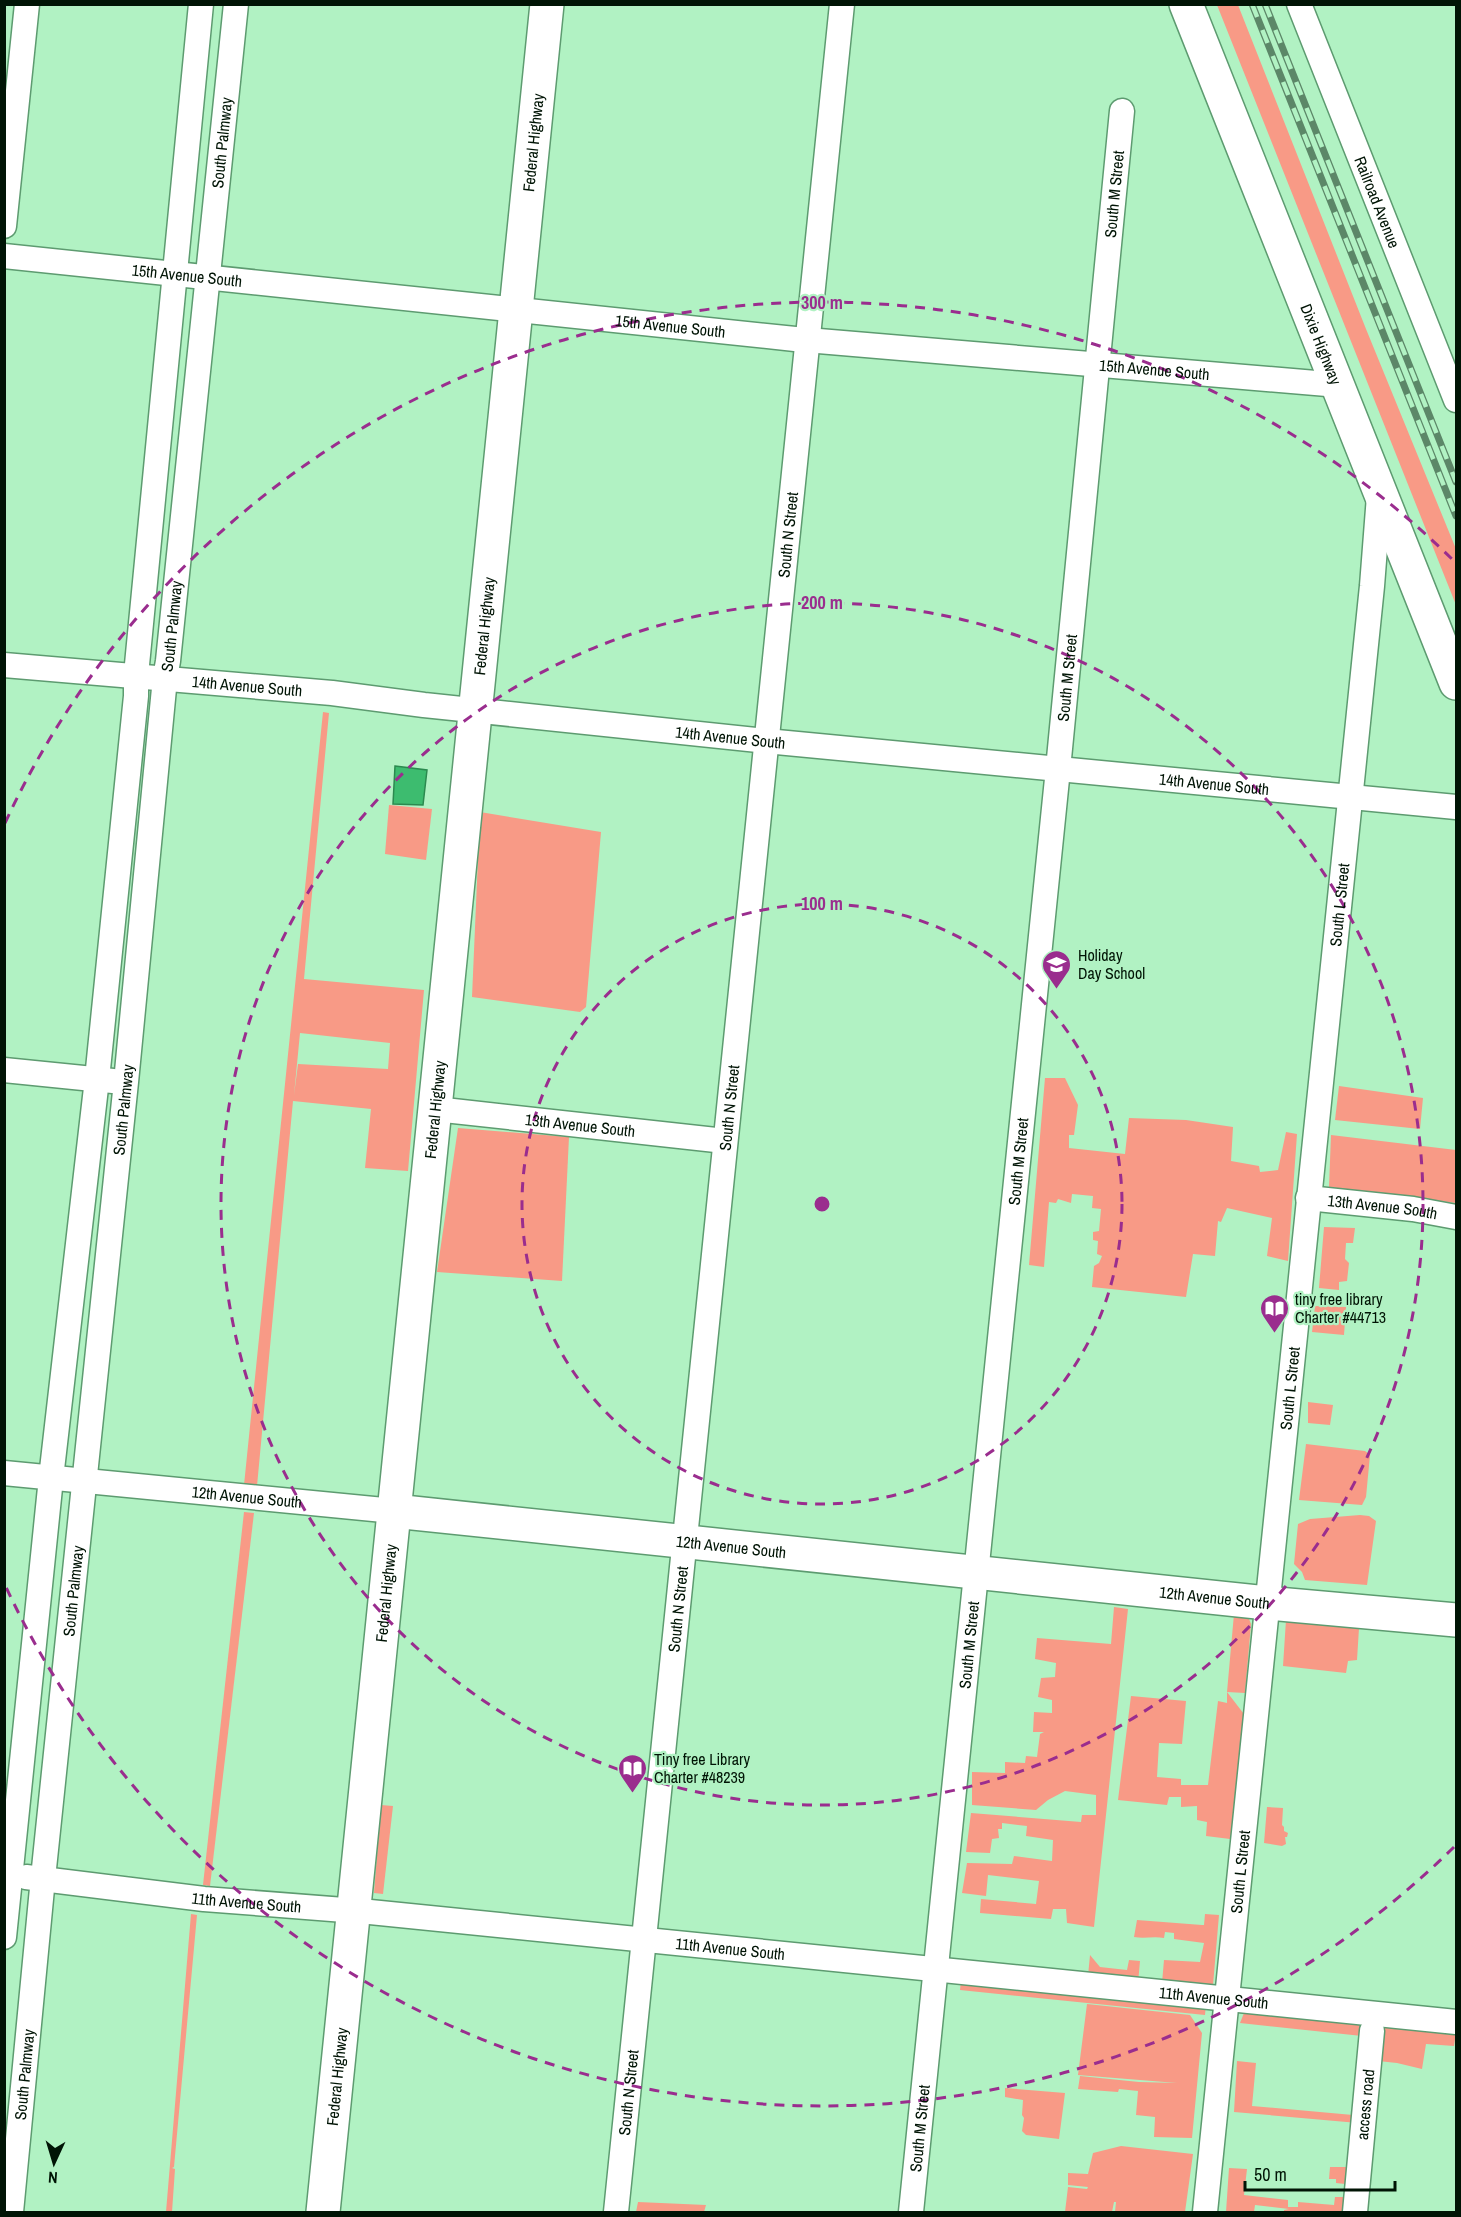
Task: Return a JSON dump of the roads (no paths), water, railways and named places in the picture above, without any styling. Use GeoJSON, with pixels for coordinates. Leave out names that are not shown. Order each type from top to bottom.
{"type":"FeatureCollection","features":[{"type":"Feature","properties":{"kind":"main road","name":"Federal Highway"},"geometry":{"type":"LineString","coordinates":[[323,2212],[547,4]]}},
{"type":"Feature","properties":{"kind":"main road","name":"Dixie Highway"},"geometry":{"type":"LineString","coordinates":[[1185,4],[1456,683]]}},
{"type":"Feature","properties":{"kind":"main road","name":"12th Avenue South"},"geometry":{"type":"LineString","coordinates":[[394,1511],[1267,1603],[1456,1620]]}},
{"type":"Feature","properties":{"kind":"street"},"geometry":{"type":"LineString","coordinates":[[4,226],[27,4]]}},
{"type":"Feature","properties":{"kind":"street","name":"South Palmway"},"geometry":{"type":"LineString","coordinates":[[4,1937],[8,1875],[51,1478],[97,1079],[136,696],[136,675],[201,4]]}},
{"type":"Feature","properties":{"kind":"street","name":"South Palmway"},"geometry":{"type":"LineString","coordinates":[[11,2212],[165,678],[236,4]]}},
{"type":"Feature","properties":{"kind":"street","name":"South N Street"},"geometry":{"type":"LineString","coordinates":[[616,2212],[842,4]]}},
{"type":"Feature","properties":{"kind":"street","name":"Railroad Avenue"},"geometry":{"type":"LineString","coordinates":[[1299,4],[1456,400]]}},
{"type":"Feature","properties":{"kind":"street","name":"South M Street"},"geometry":{"type":"LineString","coordinates":[[911,2212],[1058,769],[1122,111]]}},
{"type":"Feature","properties":{"kind":"street","name":"15th Avenue South"},"geometry":{"type":"LineString","coordinates":[[4,256],[807,340],[1339,385]]}},
{"type":"Feature","properties":{"kind":"street","name":"South L Street"},"geometry":{"type":"LineString","coordinates":[[1205,2212],[1372,586],[1379,493]]}},
{"type":"Feature","properties":{"kind":"street","name":"14th Avenue South"},"geometry":{"type":"LineString","coordinates":[[4,665],[332,693],[766,741],[1456,807]]}},
{"type":"Feature","properties":{"kind":"street"},"geometry":{"type":"LineString","coordinates":[[4,1070],[126,1082]]}},
{"type":"Feature","properties":{"kind":"street","name":"13th Avenue South"},"geometry":{"type":"LineString","coordinates":[[435,1109],[725,1141]]}},
{"type":"Feature","properties":{"kind":"street","name":"13th Avenue South"},"geometry":{"type":"LineString","coordinates":[[1308,1198],[1413,1209],[1456,1217]]}},
{"type":"Feature","properties":{"kind":"street","name":"12th Avenue South"},"geometry":{"type":"LineString","coordinates":[[4,1473],[394,1511]]}},
{"type":"Feature","properties":{"kind":"street","name":"11th Avenue South"},"geometry":{"type":"LineString","coordinates":[[8,1875],[204,1899],[353,1911],[1456,2022]]}},
{"type":"Feature","properties":{"kind":"street","name":"access road"},"geometry":{"type":"LineString","coordinates":[[1355,2212],[1372,2031]]}},
{"type":"Feature","properties":{"kind":"railway"},"geometry":{"type":"LineString","coordinates":[[1252,4],[1456,516]]}},
{"type":"Feature","properties":{"kind":"railway"},"geometry":{"type":"LineString","coordinates":[[1265,4],[1456,482]]}},
{"type":"Feature","properties":{"kind":"place","name":"Holiday Day School"},"geometry":{"type":"Point","coordinates":[1057,990]}},
{"type":"Feature","properties":{"kind":"place","name":"tiny free library Charter #44713"},"geometry":{"type":"Point","coordinates":[1274,1334]}},
{"type":"Feature","properties":{"kind":"place","name":"Tiny free Library Charter #48239"},"geometry":{"type":"Point","coordinates":[633,1794]}}]}
